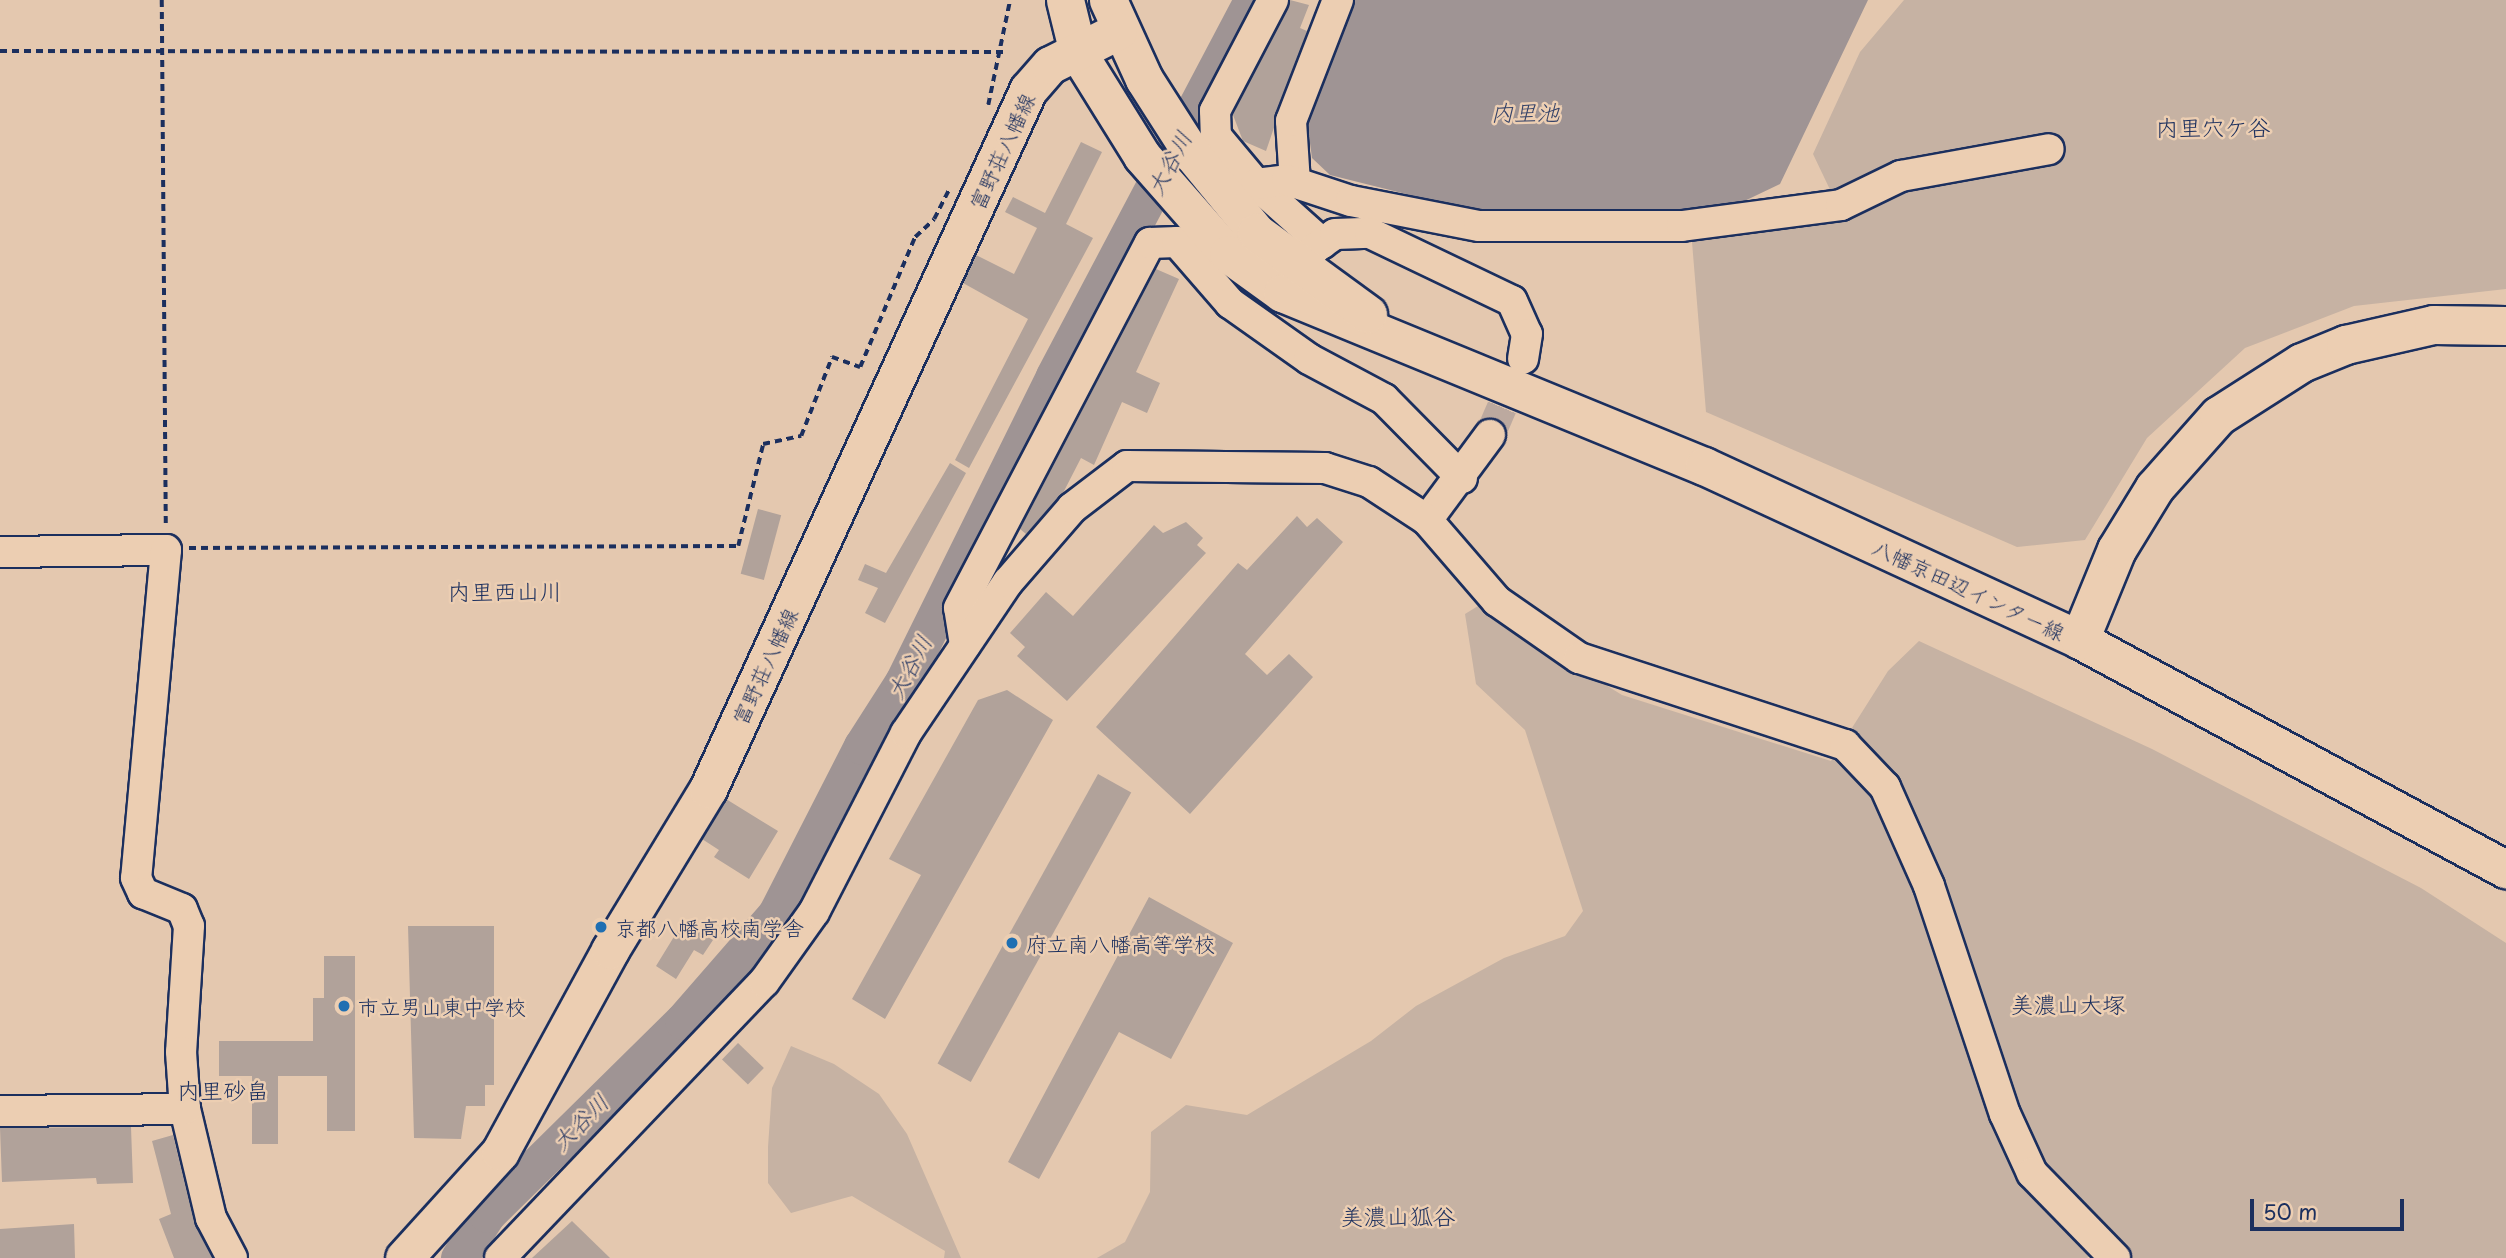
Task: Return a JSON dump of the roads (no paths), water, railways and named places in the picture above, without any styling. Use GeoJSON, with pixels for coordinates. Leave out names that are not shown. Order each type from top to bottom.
{"type":"FeatureCollection","features":[{"type":"Feature","properties":{"kind":"highway"},"geometry":{"type":"LineString","coordinates":[[2080,640],[2117,550],[2155,488],[2219,416],[2302,363],[2346,345],[2434,325],[2506,326]]}},
{"type":"Feature","properties":{"kind":"highway"},"geometry":{"type":"LineString","coordinates":[[2080,640],[2170,497],[2222,439],[2267,404],[2390,353],[2506,345]]}},
{"type":"Feature","properties":{"kind":"main road"},"geometry":{"type":"LineString","coordinates":[[1065,0],[1078,53]]}},
{"type":"Feature","properties":{"kind":"main road","name":"富野荘八幡線"},"geometry":{"type":"LineString","coordinates":[[404,1258],[500,1152],[708,789],[1028,90],[1050,65],[1078,53],[1113,15]]}},
{"type":"Feature","properties":{"kind":"main road","name":"八幡京田辺インター線"},"geometry":{"type":"LineString","coordinates":[[1113,15],[1164,115],[1256,232],[1413,347],[1704,466],[2080,640],[2506,869]]}},
{"type":"Feature","properties":{"kind":"main road","name":"八幡京田辺インター線"},"geometry":{"type":"LineString","coordinates":[[1078,53],[1142,156],[1172,194],[1228,254],[1302,267]]}},
{"type":"Feature","properties":{"kind":"street"},"geometry":{"type":"LineString","coordinates":[[1273,0],[1215,111],[1216,136],[1256,184],[1302,267],[1335,234],[1370,233],[1512,301],[1527,334],[1523,359]]}},
{"type":"Feature","properties":{"kind":"street"},"geometry":{"type":"LineString","coordinates":[[1295,183],[1292,121],[1338,0]]}},
{"type":"Feature","properties":{"kind":"street"},"geometry":{"type":"LineString","coordinates":[[1256,184],[1295,183],[1479,226],[1682,226],[1841,205],[1901,176],[2049,149]]}},
{"type":"Feature","properties":{"kind":"street"},"geometry":{"type":"LineString","coordinates":[[965,645],[960,608],[1150,243],[1177,242],[1230,303],[1309,359],[1384,399],[1462,478]]}},
{"type":"Feature","properties":{"kind":"street"},"geometry":{"type":"LineString","coordinates":[[1427,520],[1462,478],[1490,435]]}},
{"type":"Feature","properties":{"kind":"street"},"geometry":{"type":"LineString","coordinates":[[500,1258],[764,982],[814,912],[905,733],[965,645],[1072,508],[1127,466],[1325,468],[1369,482],[1427,520],[1497,601],[1579,658],[1845,746],[1885,787],[1929,886],[2005,1114],[2032,1172],[2115,1258]]}},
{"type":"Feature","properties":{"kind":"street"},"geometry":{"type":"LineString","coordinates":[[0,552],[166,550],[136,878],[143,893],[182,909],[189,926],[181,1052],[185,1109],[211,1218],[232,1258]]}},
{"type":"Feature","properties":{"kind":"street"},"geometry":{"type":"LineString","coordinates":[[0,1111],[185,1109]]}},
{"type":"Feature","properties":{"kind":"water","name":"内里池"},"geometry":{"type":"Polygon","coordinates":[[[1354,0],[1868,0],[1780,184],[1734,206],[1503,226],[1470,210],[1330,175],[1312,158],[1307,121],[1354,0]]]}},
{"type":"Feature","properties":{"kind":"waterway","name":"大谷川"},"geometry":{"type":"LineString","coordinates":[[459,1258],[487,1214],[683,1021],[776,914],[862,746],[903,682],[1054,376],[1252,0]]}},
{"type":"Feature","properties":{"kind":"tunnel"},"geometry":{"type":"LineString","coordinates":[[1490,435],[1519,368]]}},
{"type":"Feature","properties":{"kind":"place","name":"京都八幡高校南学舎"},"geometry":{"type":"Point","coordinates":[601,927]}},
{"type":"Feature","properties":{"kind":"place","name":"府立南八幡高等学校"},"geometry":{"type":"Point","coordinates":[1012,943]}},
{"type":"Feature","properties":{"kind":"place","name":"市立男山東中学校"},"geometry":{"type":"Point","coordinates":[344,1006]}},
{"type":"Feature","properties":{"kind":"district","name":"内里穴ケ谷"},"geometry":{"type":"Point","coordinates":[2213,127]}},
{"type":"Feature","properties":{"kind":"district","name":"内里西山川"},"geometry":{"type":"Point","coordinates":[505,591]}},
{"type":"Feature","properties":{"kind":"district","name":"美濃山大塚"},"geometry":{"type":"Point","coordinates":[2068,1004]}},
{"type":"Feature","properties":{"kind":"district","name":"内里砂畠"},"geometry":{"type":"Point","coordinates":[223,1090]}},
{"type":"Feature","properties":{"kind":"district","name":"美濃山狐谷"},"geometry":{"type":"Point","coordinates":[1398,1216]}}]}
